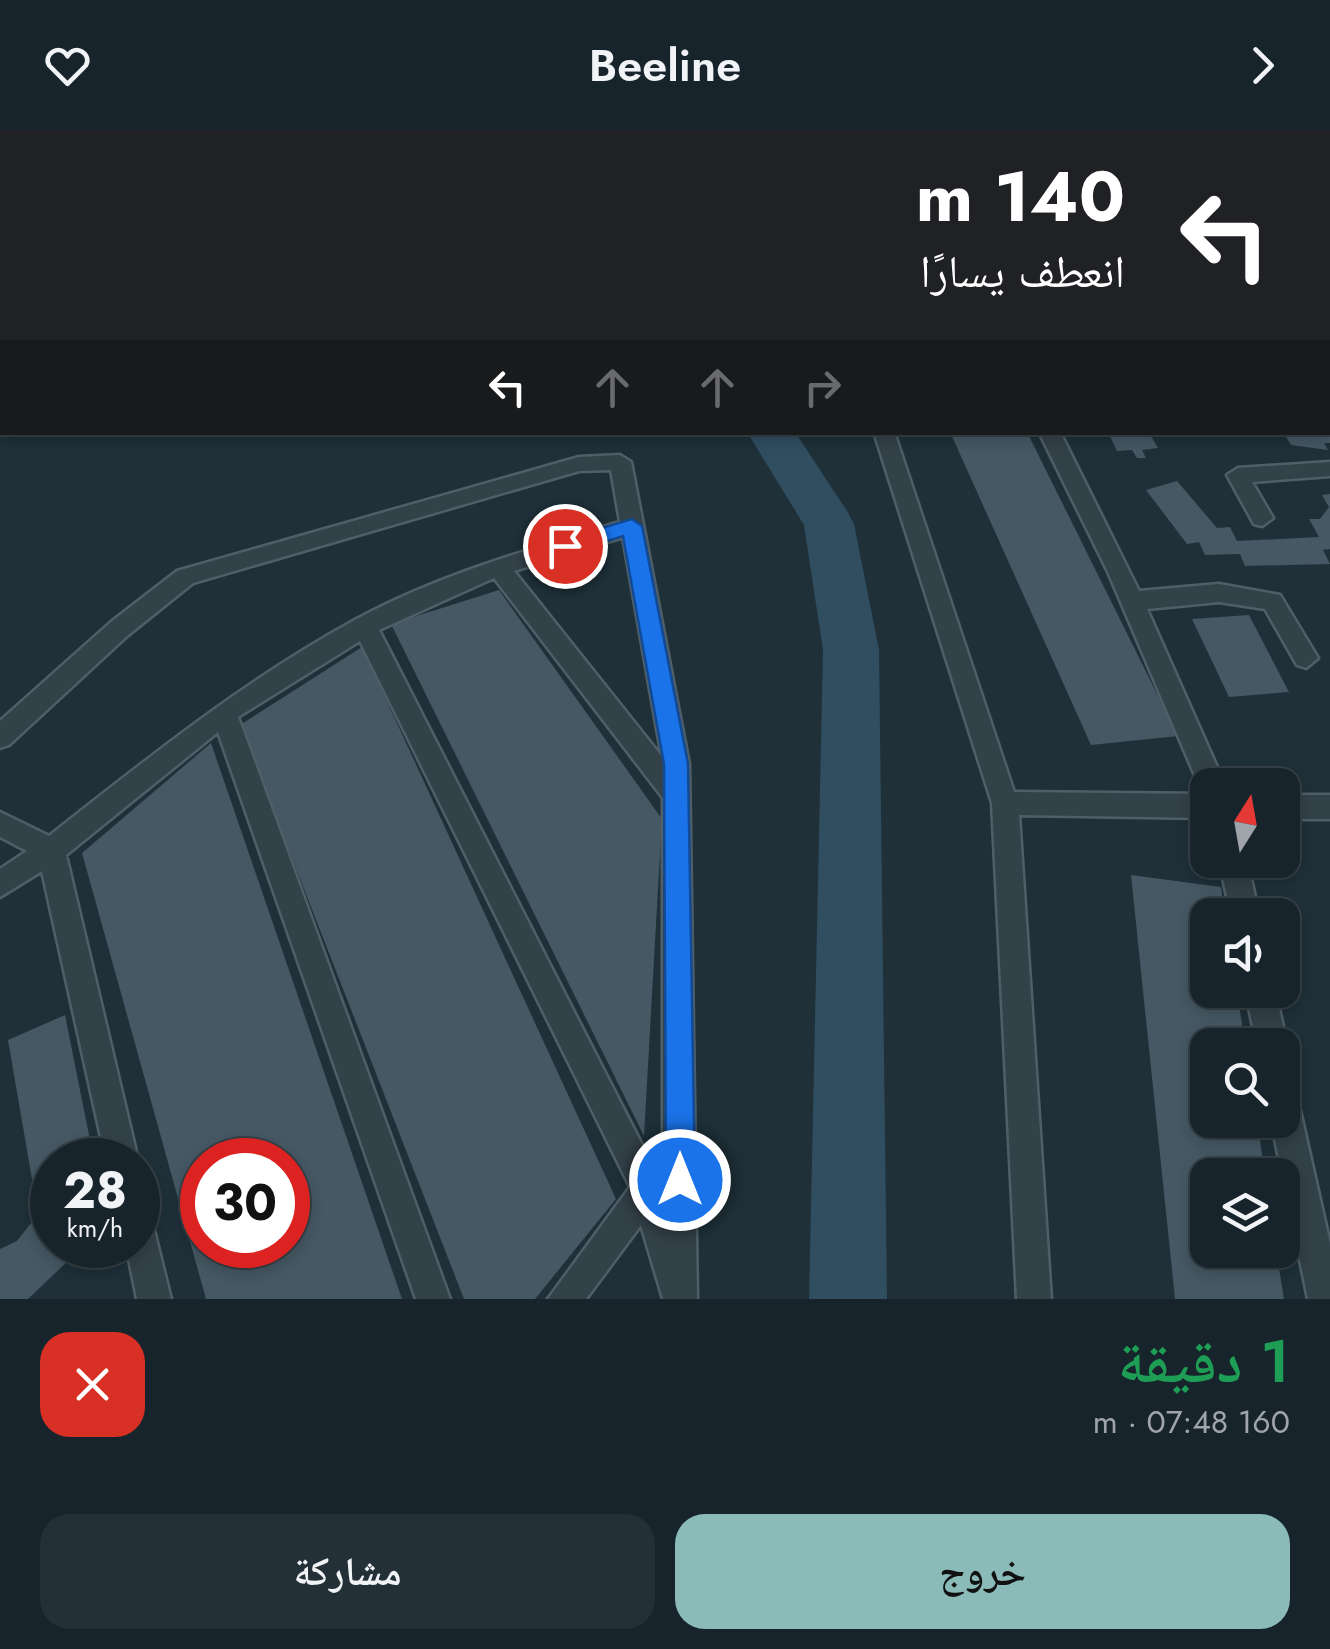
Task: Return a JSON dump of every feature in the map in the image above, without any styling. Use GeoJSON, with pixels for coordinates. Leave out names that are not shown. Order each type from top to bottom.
{"type":"FeatureCollection","features":[{"type":"Feature","properties":{"kind":"street"},"geometry":{"type":"LineString","coordinates":[[885,435],[1005,803],[1034,1299]]}},
{"type":"Feature","properties":{"kind":"street"},"geometry":{"type":"LineString","coordinates":[[1049,435],[1132,601],[1205,768]]}},
{"type":"Feature","properties":{"kind":"street"},"geometry":{"type":"LineString","coordinates":[[0,737],[119,629],[185,577],[578,464],[620,462],[676,764],[679,1299]]}},
{"type":"Feature","properties":{"kind":"street"},"geometry":{"type":"LineString","coordinates":[[1262,518],[1238,475],[1330,469]]}},
{"type":"Feature","properties":{"kind":"street"},"geometry":{"type":"LineString","coordinates":[[0,884],[51,850],[224,713],[365,626],[498,567],[632,526]]}},
{"type":"Feature","properties":{"kind":"street"},"geometry":{"type":"LineString","coordinates":[[498,567],[676,796]]}},
{"type":"Feature","properties":{"kind":"street"},"geometry":{"type":"LineString","coordinates":[[1132,601],[1218,593],[1272,601],[1306,658]]}},
{"type":"Feature","properties":{"kind":"street"},"geometry":{"type":"LineString","coordinates":[[365,626],[648,1189],[679,1299]]}},
{"type":"Feature","properties":{"kind":"street"},"geometry":{"type":"LineString","coordinates":[[224,713],[434,1299]]}},
{"type":"Feature","properties":{"kind":"street"},"geometry":{"type":"LineString","coordinates":[[1005,803],[1190,806]]}},
{"type":"Feature","properties":{"kind":"street"},"geometry":{"type":"LineString","coordinates":[[1300,807],[1330,807]]}},
{"type":"Feature","properties":{"kind":"street"},"geometry":{"type":"LineString","coordinates":[[0,824],[51,850]]}},
{"type":"Feature","properties":{"kind":"street"},"geometry":{"type":"LineString","coordinates":[[51,850],[117,1138]]}},
{"type":"Feature","properties":{"kind":"street"},"geometry":{"type":"LineString","coordinates":[[1291,1138],[1325,1299]]}},
{"type":"Feature","properties":{"kind":"street"},"geometry":{"type":"LineString","coordinates":[[565,1299],[648,1189]]}},
{"type":"Feature","properties":{"kind":"street"},"geometry":{"type":"LineString","coordinates":[[147,1268],[154,1299]]}},
{"type":"Feature","properties":{"kind":"building"},"geometry":{"type":"Polygon","coordinates":[[[951,435],[1028,435],[1178,736],[1091,745],[951,435]]]}},
{"type":"Feature","properties":{"kind":"building"},"geometry":{"type":"Polygon","coordinates":[[[1109,435],[1152,435],[1158,448],[1142,450],[1146,458],[1137,458],[1132,450],[1117,451],[1109,435]]]}},
{"type":"Feature","properties":{"kind":"building"},"geometry":{"type":"Polygon","coordinates":[[[1285,435],[1330,435],[1330,443],[1324,443],[1328,450],[1291,445],[1285,435]]]}},
{"type":"Feature","properties":{"kind":"building"},"geometry":{"type":"Polygon","coordinates":[[[1177,481],[1217,528],[1230,527],[1237,541],[1319,537],[1309,519],[1320,519],[1329,507],[1322,495],[1330,494],[1330,549],[1323,550],[1330,564],[1245,566],[1240,554],[1205,555],[1199,542],[1187,544],[1146,490],[1177,481]]]}},
{"type":"Feature","properties":{"kind":"building"},"geometry":{"type":"Polygon","coordinates":[[[499,590],[662,819],[644,1136],[391,624],[499,590]]]}},
{"type":"Feature","properties":{"kind":"building"},"geometry":{"type":"Polygon","coordinates":[[[1249,615],[1289,692],[1229,697],[1192,619],[1249,615]]]}},
{"type":"Feature","properties":{"kind":"building"},"geometry":{"type":"Polygon","coordinates":[[[362,647],[616,1199],[535,1299],[464,1299],[240,725],[362,647]]]}},
{"type":"Feature","properties":{"kind":"building"},"geometry":{"type":"Polygon","coordinates":[[[211,743],[402,1299],[206,1299],[197,1268],[310,1268],[310,1138],[180,1138],[180,1205],[82,853],[211,743]]]}},
{"type":"Feature","properties":{"kind":"building"},"geometry":{"type":"Polygon","coordinates":[[[1131,875],[1221,887],[1223,898],[1190,898],[1190,1008],[1240,1008],[1243,1028],[1190,1028],[1190,1138],[1260,1138],[1263,1158],[1190,1158],[1190,1268],[1279,1268],[1284,1299],[1175,1299],[1131,875]]]}},
{"type":"Feature","properties":{"kind":"building"},"geometry":{"type":"Polygon","coordinates":[[[65,1015],[90,1138],[30,1138],[30,1168],[8,1040],[65,1015]]]}},
{"type":"Feature","properties":{"kind":"building"},"geometry":{"type":"Polygon","coordinates":[[[30,1224],[30,1268],[61,1268],[28,1299],[0,1299],[0,1249],[17,1241],[30,1224]]]}},
{"type":"Feature","properties":{"kind":"waterway"},"geometry":{"type":"LineString","coordinates":[[772,435],[829,524],[851,650],[848,1299]]}},
{"type":"Feature","properties":{"kind":"route"},"geometry":{"type":"LineString","coordinates":[[565,546],[632,526],[676,764],[680,1180]]}}]}
